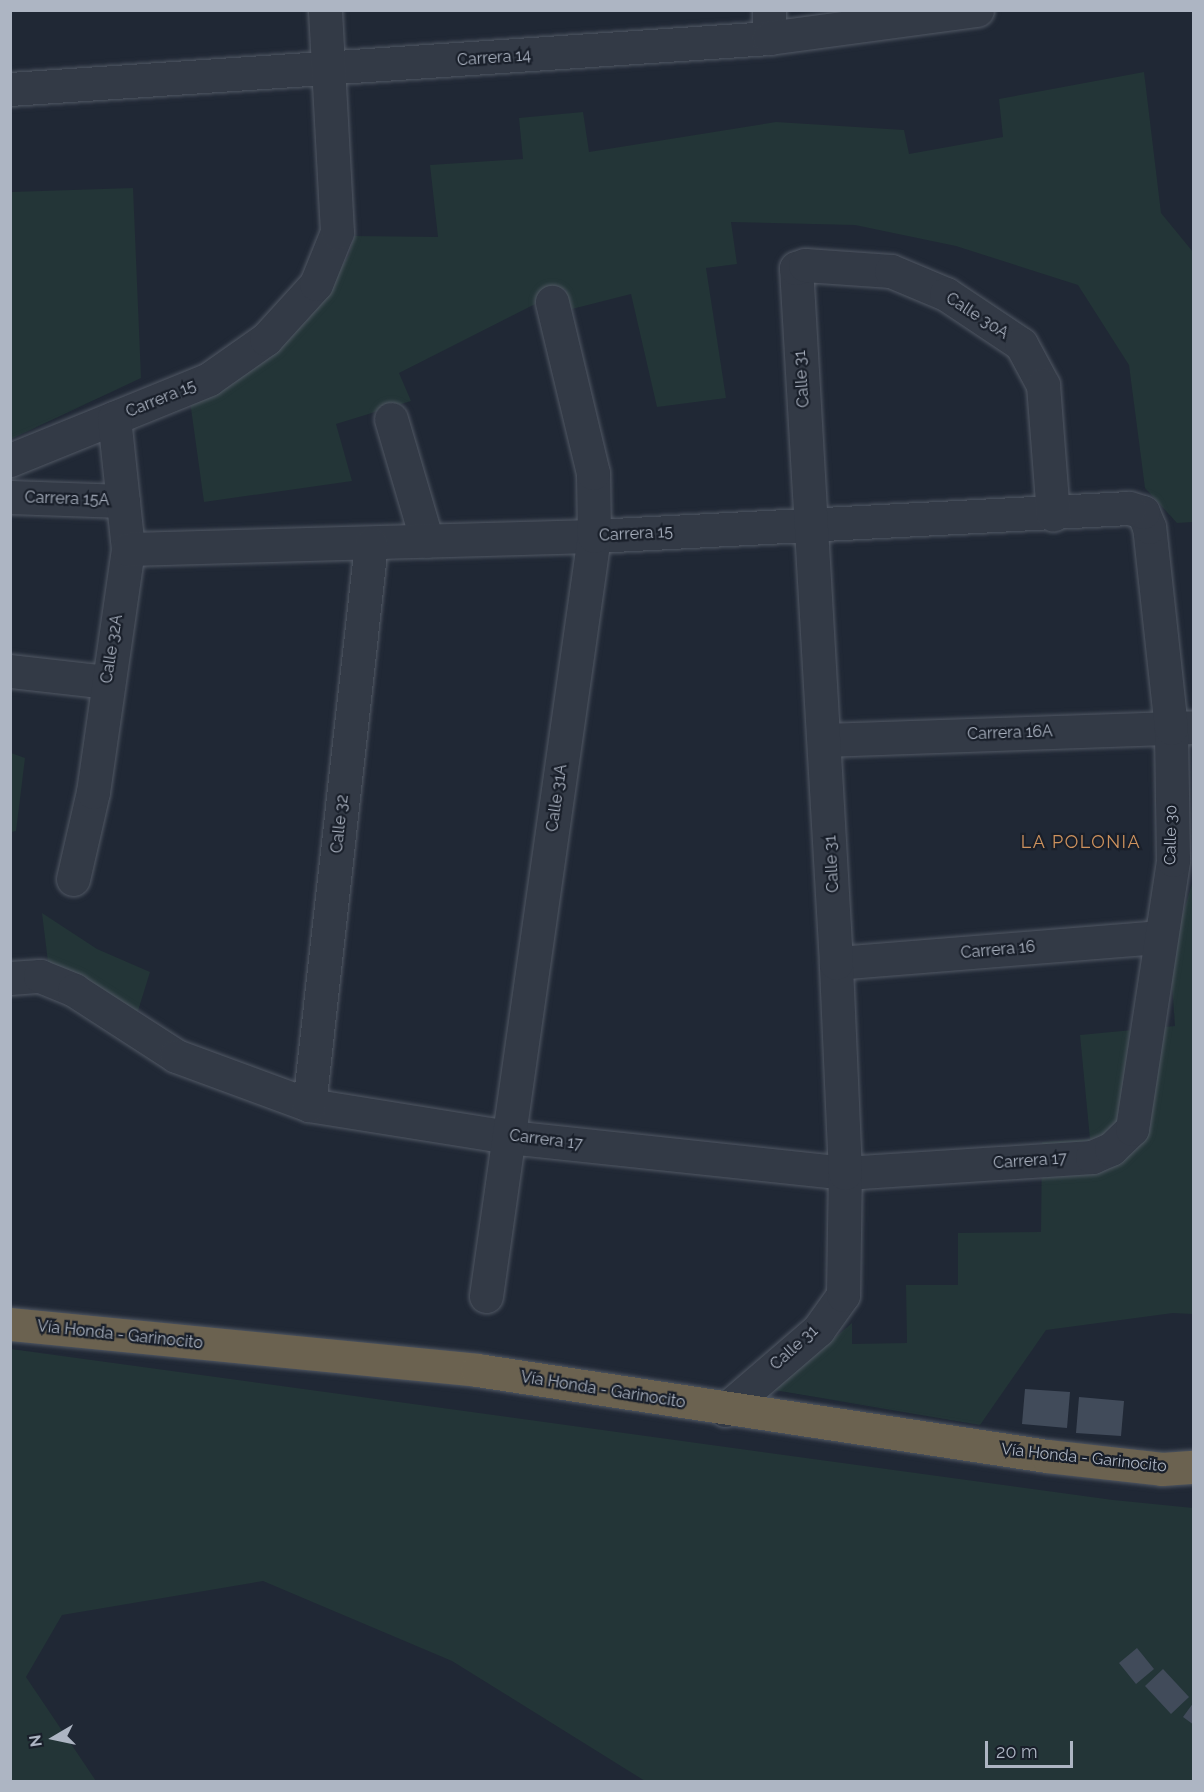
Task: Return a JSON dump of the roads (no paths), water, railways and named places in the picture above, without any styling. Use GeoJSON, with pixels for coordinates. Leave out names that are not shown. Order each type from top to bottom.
{"type":"FeatureCollection","features":[{"type":"Feature","properties":{"kind":"highway","name":"Vía Honda - Garinocito"},"geometry":{"type":"LineString","coordinates":[[10,1324],[477,1370],[725,1410],[1047,1456],[1162,1469],[1194,1467]]}},
{"type":"Feature","properties":{"kind":"street"},"geometry":{"type":"LineString","coordinates":[[326,10],[328,70]]}},
{"type":"Feature","properties":{"kind":"street","name":"Carrera 14"},"geometry":{"type":"LineString","coordinates":[[10,89],[328,70],[769,24],[977,10]]}},
{"type":"Feature","properties":{"kind":"street","name":"Carrera 15"},"geometry":{"type":"LineString","coordinates":[[10,460],[209,380],[266,339],[316,284],[337,232],[328,70]]}},
{"type":"Feature","properties":{"kind":"street","name":"Calle 30A"},"geometry":{"type":"LineString","coordinates":[[796,268],[805,265],[891,271],[946,294],[1021,344],[1043,385],[1053,515]]}},
{"type":"Feature","properties":{"kind":"street","name":"Calle 31"},"geometry":{"type":"LineString","coordinates":[[725,1410],[818,1330],[843,1295],[845,1173],[826,740],[796,268]]}},
{"type":"Feature","properties":{"kind":"street","name":"Calle 31A"},"geometry":{"type":"LineString","coordinates":[[486,1296],[594,536],[593,473],[552,302]]}},
{"type":"Feature","properties":{"kind":"street","name":"Calle 32A"},"geometry":{"type":"LineString","coordinates":[[73,879],[93,792],[107,682],[128,549],[114,418]]}},
{"type":"Feature","properties":{"kind":"street"},"geometry":{"type":"LineString","coordinates":[[391,419],[427,541]]}},
{"type":"Feature","properties":{"kind":"street","name":"Carrera 15A"},"geometry":{"type":"LineString","coordinates":[[10,497],[123,501]]}},
{"type":"Feature","properties":{"kind":"street","name":"Carrera 15"},"geometry":{"type":"LineString","coordinates":[[128,549],[594,536],[1053,515],[1130,508],[1143,512]]}},
{"type":"Feature","properties":{"kind":"street","name":"Calle 30"},"geometry":{"type":"LineString","coordinates":[[1111,1149],[1132,1130],[1173,860],[1182,728],[1149,527],[1143,512]]}},
{"type":"Feature","properties":{"kind":"street","name":"Calle 32"},"geometry":{"type":"LineString","coordinates":[[309,1105],[371,544]]}},
{"type":"Feature","properties":{"kind":"street"},"geometry":{"type":"LineString","coordinates":[[10,671],[107,682]]}},
{"type":"Feature","properties":{"kind":"street","name":"Carrera 16A"},"geometry":{"type":"LineString","coordinates":[[826,740],[1182,728]]}},
{"type":"Feature","properties":{"kind":"street","name":"Carrera 16"},"geometry":{"type":"LineString","coordinates":[[836,963],[1160,937]]}},
{"type":"Feature","properties":{"kind":"street","name":"Carrera 17"},"geometry":{"type":"LineString","coordinates":[[10,978],[40,976],[74,990],[176,1056],[309,1105],[509,1137],[845,1173],[1092,1157],[1111,1149]]}},
{"type":"Feature","properties":{"kind":"district","name":"LA POLONIA"},"geometry":{"type":"Point","coordinates":[1081,842]}}]}
